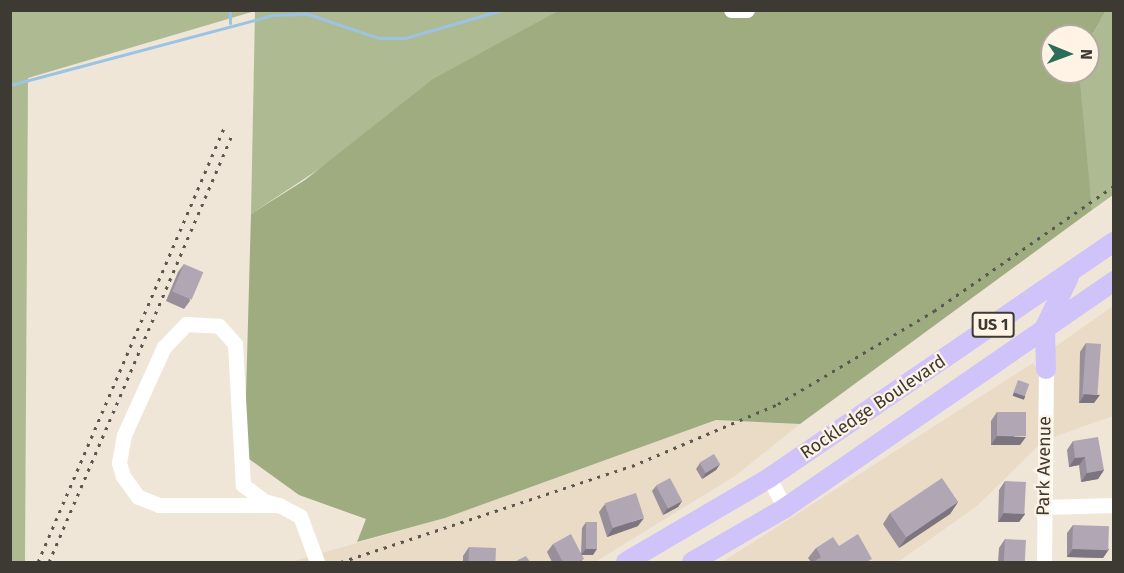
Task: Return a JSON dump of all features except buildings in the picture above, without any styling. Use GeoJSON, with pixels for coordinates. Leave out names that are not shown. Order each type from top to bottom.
{"type":"FeatureCollection","features":[{"type":"Feature","properties":{"kind":"main road","name":"Rockledge Boulevard"},"geometry":{"type":"LineString","coordinates":[[626,562],[769,478],[1113,242]]}},
{"type":"Feature","properties":{"kind":"main road"},"geometry":{"type":"LineString","coordinates":[[1046,369],[1045,327],[1073,270]]}},
{"type":"Feature","properties":{"kind":"main road","name":"Rockledge Boulevard"},"geometry":{"type":"LineString","coordinates":[[692,562],[785,508],[1113,281]]}},
{"type":"Feature","properties":{"kind":"main road"},"geometry":{"type":"LineString","coordinates":[[1012,312],[1027,340]]}},
{"type":"Feature","properties":{"kind":"main road"},"geometry":{"type":"LineString","coordinates":[[1005,355],[1032,354],[1046,369]]}},
{"type":"Feature","properties":{"kind":"street"},"geometry":{"type":"LineString","coordinates":[[731,10],[747,10]]}},
{"type":"Feature","properties":{"kind":"street"},"geometry":{"type":"LineString","coordinates":[[279,504],[159,505],[138,497],[123,476],[119,463],[124,435],[164,347],[186,324],[219,326],[235,344],[238,471],[249,492],[279,504],[306,525],[317,562]]}},
{"type":"Feature","properties":{"kind":"street","name":"Park Avenue"},"geometry":{"type":"LineString","coordinates":[[1044,562],[1046,369]]}},
{"type":"Feature","properties":{"kind":"street"},"geometry":{"type":"LineString","coordinates":[[769,478],[785,508]]}},
{"type":"Feature","properties":{"kind":"street"},"geometry":{"type":"LineString","coordinates":[[1043,507],[1113,505]]}},
{"type":"Feature","properties":{"kind":"shaded area"},"geometry":{"type":"Polygon","coordinates":[[[1113,306],[1113,416],[1051,438],[1052,349],[1113,306]]]}},
{"type":"Feature","properties":{"kind":"shaded area"},"geometry":{"type":"Polygon","coordinates":[[[1033,363],[1039,371],[1038,446],[977,506],[898,562],[722,562],[1033,363]]]}},
{"type":"Feature","properties":{"kind":"shaded area"},"geometry":{"type":"Polygon","coordinates":[[[716,420],[800,424],[735,476],[595,562],[290,562],[445,518],[716,420]]]}},
{"type":"Feature","properties":{"kind":"green space"},"geometry":{"type":"Polygon","coordinates":[[[10,11],[255,11],[28,78],[25,562],[10,562],[10,11]]]}},
{"type":"Feature","properties":{"kind":"green space"},"geometry":{"type":"Polygon","coordinates":[[[255,11],[558,11],[251,214],[255,11]]]}},
{"type":"Feature","properties":{"kind":"green space"},"geometry":{"type":"Polygon","coordinates":[[[558,11],[1106,11],[1098,24],[1040,24],[1040,84],[1080,84],[1092,210],[800,424],[716,420],[445,518],[357,542],[366,519],[299,495],[249,459],[245,431],[251,214],[305,180],[433,79],[558,11]]]}},
{"type":"Feature","properties":{"kind":"green space"},"geometry":{"type":"Polygon","coordinates":[[[1106,11],[1113,11],[1113,195],[1092,210],[1078,84],[1100,84],[1098,24],[1106,11]]]}},
{"type":"Feature","properties":{"kind":"waterway"},"geometry":{"type":"LineString","coordinates":[[230,10],[230,23]]}},
{"type":"Feature","properties":{"kind":"waterway"},"geometry":{"type":"LineString","coordinates":[[10,85],[273,15],[308,14],[379,38],[405,38],[502,10]]}},
{"type":"Feature","properties":{"kind":"railway"},"geometry":{"type":"LineString","coordinates":[[38,562],[225,125]]}},
{"type":"Feature","properties":{"kind":"railway"},"geometry":{"type":"LineString","coordinates":[[49,562],[233,133]]}},
{"type":"Feature","properties":{"kind":"railway"},"geometry":{"type":"LineString","coordinates":[[341,562],[632,466],[778,404],[934,311],[1114,186]]}}]}
